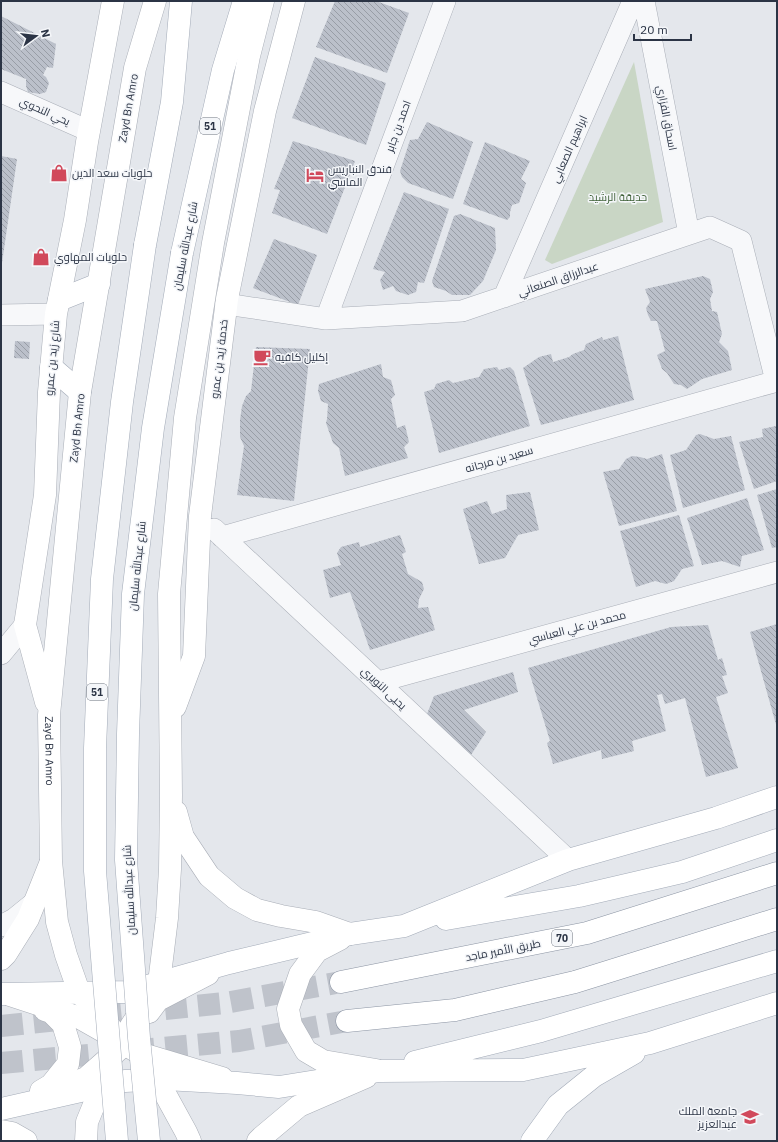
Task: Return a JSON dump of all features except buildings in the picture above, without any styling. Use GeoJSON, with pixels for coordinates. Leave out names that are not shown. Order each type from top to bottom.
{"type":"FeatureCollection","features":[{"type":"Feature","properties":{"kind":"main road","name":"شارع زيد بن عمرو"},"geometry":{"type":"LineString","coordinates":[[49,715],[25,625],[45,495],[49,392],[58,307],[114,1]]}},
{"type":"Feature","properties":{"kind":"main road","name":"Zayd Bn Amro"},"geometry":{"type":"LineString","coordinates":[[79,992],[66,955],[57,922],[51,861],[49,715],[80,392],[135,68],[155,1]]}},
{"type":"Feature","properties":{"kind":"main road","name":"51"},"geometry":{"type":"LineString","coordinates":[[117,1141],[95,871],[95,748],[102,579],[122,402],[144,245],[172,102],[181,1]]}},
{"type":"Feature","properties":{"kind":"main road","name":"شارع عبدالله سليمان"},"geometry":{"type":"LineString","coordinates":[[149,1141],[139,1038],[126,860],[128,734],[133,594],[153,428],[182,253],[223,70],[244,1]]}},
{"type":"Feature","properties":{"kind":"main road"},"geometry":{"type":"LineString","coordinates":[[86,1141],[87,1122],[103,1086],[125,1044],[131,1026],[159,983],[168,904],[170,869],[171,796],[169,594],[185,418],[213,244],[249,56],[263,1]]}},
{"type":"Feature","properties":{"kind":"main road","name":"خدمة زيد بن عمرو"},"geometry":{"type":"LineString","coordinates":[[170,720],[194,656],[200,516],[226,304],[265,111],[294,1]]}},
{"type":"Feature","properties":{"kind":"main road"},"geometry":{"type":"LineString","coordinates":[[58,307],[99,284]]}},
{"type":"Feature","properties":{"kind":"main road"},"geometry":{"type":"LineString","coordinates":[[51,367],[80,392]]}},
{"type":"Feature","properties":{"kind":"main road"},"geometry":{"type":"LineString","coordinates":[[171,796],[184,837],[209,876],[235,898],[257,910],[316,922],[350,934]]}},
{"type":"Feature","properties":{"kind":"main road"},"geometry":{"type":"LineString","coordinates":[[404,926],[568,860],[716,818],[777,797]]}},
{"type":"Feature","properties":{"kind":"main road"},"geometry":{"type":"LineString","coordinates":[[4,994],[126,992],[229,963],[350,934],[579,896],[682,872],[777,840]]}},
{"type":"Feature","properties":{"kind":"main road"},"geometry":{"type":"LineString","coordinates":[[1,959],[6,954],[28,919],[51,861]]}},
{"type":"Feature","properties":{"kind":"main road","name":"طريق الأمير ماجد"},"geometry":{"type":"LineString","coordinates":[[341,982],[587,933],[777,873]]}},
{"type":"Feature","properties":{"kind":"main road"},"geometry":{"type":"LineString","coordinates":[[347,1021],[455,1010],[575,982],[777,919]]}},
{"type":"Feature","properties":{"kind":"main road"},"geometry":{"type":"LineString","coordinates":[[350,934],[317,950],[300,974],[288,1009],[291,1025],[306,1051],[323,1061],[379,1071],[523,1070],[650,1043],[777,1004]]}},
{"type":"Feature","properties":{"kind":"main road"},"geometry":{"type":"LineString","coordinates":[[10,1107],[125,1081],[157,1079],[237,1083],[279,1087],[379,1071],[541,1031],[777,962]]}},
{"type":"Feature","properties":{"kind":"main road"},"geometry":{"type":"LineString","coordinates":[[10,1107],[86,1078],[125,1044],[158,1000],[229,963]]}},
{"type":"Feature","properties":{"kind":"main road"},"geometry":{"type":"LineString","coordinates":[[79,992],[157,1079],[190,1141]]}},
{"type":"Feature","properties":{"kind":"main road"},"geometry":{"type":"LineString","coordinates":[[4,994],[80,1018],[139,1053],[237,1083]]}},
{"type":"Feature","properties":{"kind":"main road"},"geometry":{"type":"LineString","coordinates":[[4,994],[51,1012],[63,1024],[70,1048],[68,1064],[51,1085],[10,1107]]}},
{"type":"Feature","properties":{"kind":"main road"},"geometry":{"type":"LineString","coordinates":[[532,1141],[558,1106],[594,1076],[650,1043]]}},
{"type":"Feature","properties":{"kind":"main road"},"geometry":{"type":"LineString","coordinates":[[258,1141],[300,1106],[379,1071]]}},
{"type":"Feature","properties":{"kind":"main road"},"geometry":{"type":"LineString","coordinates":[[1,1131],[12,1133],[26,1141]]}},
{"type":"Feature","properties":{"kind":"street","name":"احمد بن جابر"},"geometry":{"type":"LineString","coordinates":[[326,319],[444,1]]}},
{"type":"Feature","properties":{"kind":"street","name":"ابراهيم الصعابي"},"geometry":{"type":"LineString","coordinates":[[504,297],[633,1]]}},
{"type":"Feature","properties":{"kind":"street","name":"اسحاق الفزاري"},"geometry":{"type":"LineString","coordinates":[[644,1],[690,234]]}},
{"type":"Feature","properties":{"kind":"street","name":"يحي النحوي"},"geometry":{"type":"LineString","coordinates":[[1,92],[89,131]]}},
{"type":"Feature","properties":{"kind":"street","name":"عبدالرزاق الصنعاني"},"geometry":{"type":"LineString","coordinates":[[226,304],[326,319],[462,311],[710,227],[742,241],[776,381]]}},
{"type":"Feature","properties":{"kind":"street"},"geometry":{"type":"LineString","coordinates":[[1,315],[58,307]]}},
{"type":"Feature","properties":{"kind":"street","name":"سعيد بن مرجانه"},"geometry":{"type":"LineString","coordinates":[[222,537],[776,381]]}},
{"type":"Feature","properties":{"kind":"street","name":"يحيى النويري"},"geometry":{"type":"LineString","coordinates":[[200,516],[568,860]]}},
{"type":"Feature","properties":{"kind":"street","name":"محمد بن علي العباسي"},"geometry":{"type":"LineString","coordinates":[[378,682],[777,572]]}},
{"type":"Feature","properties":{"kind":"street"},"geometry":{"type":"LineString","coordinates":[[1,654],[25,625]]}},
{"type":"Feature","properties":{"kind":"street"},"geometry":{"type":"LineString","coordinates":[[1,926],[14,919],[35,902]]}},
{"type":"Feature","properties":{"kind":"green space","name":"حديقة الرشيد"},"geometry":{"type":"Polygon","coordinates":[[[634,62],[663,222],[552,264],[545,260],[634,62]]]}},
{"type":"Feature","properties":{"kind":"tunnel"},"geometry":{"type":"LineString","coordinates":[[1,1026],[225,1003],[341,982]]}},
{"type":"Feature","properties":{"kind":"tunnel"},"geometry":{"type":"LineString","coordinates":[[1,1063],[239,1041],[347,1021]]}},
{"type":"Feature","properties":{"kind":"place","name":"حلويات سعد الدين"},"geometry":{"type":"Point","coordinates":[59,173]}},
{"type":"Feature","properties":{"kind":"place","name":"فندق النباريس الماسي"},"geometry":{"type":"Point","coordinates":[315,175]}},
{"type":"Feature","properties":{"kind":"place","name":"حلويات المهاوي"},"geometry":{"type":"Point","coordinates":[41,257]}},
{"type":"Feature","properties":{"kind":"place","name":"إكليل كافيه"},"geometry":{"type":"Point","coordinates":[262,357]}},
{"type":"Feature","properties":{"kind":"place","name":"جامعة الملك عبدالعزيز"},"geometry":{"type":"Point","coordinates":[750,1117]}}]}
